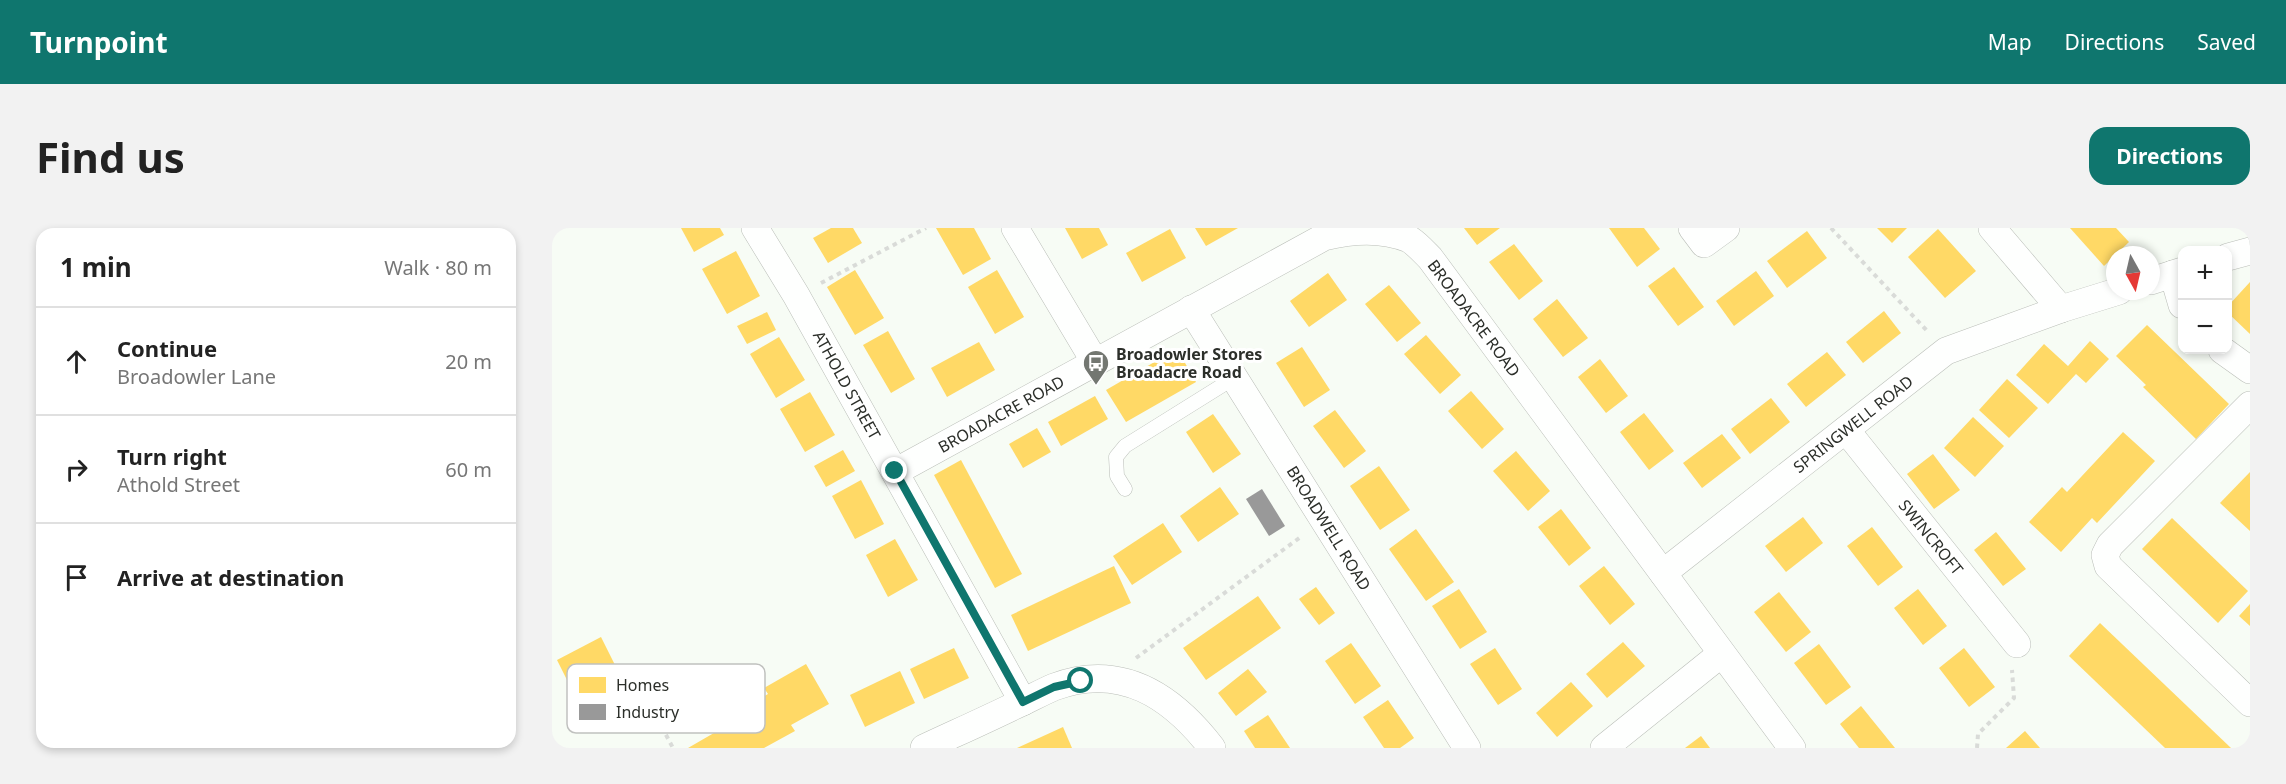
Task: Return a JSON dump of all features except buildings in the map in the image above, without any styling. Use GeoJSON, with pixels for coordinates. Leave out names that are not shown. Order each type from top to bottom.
{"type":"FeatureCollection","features":[{"type":"Feature","properties":{"kind":"street","name":"ATHOLD STREET"},"geometry":{"type":"LineString","coordinates":[[755,228],[895,471],[1023,702]]}},
{"type":"Feature","properties":{"kind":"street"},"geometry":{"type":"LineString","coordinates":[[1015,228],[1095,362]]}},
{"type":"Feature","properties":{"kind":"street"},"geometry":{"type":"LineString","coordinates":[[1692,228],[1704,244],[1726,228]]}},
{"type":"Feature","properties":{"kind":"street"},"geometry":{"type":"LineString","coordinates":[[1992,228],[2061,309]]}},
{"type":"Feature","properties":{"kind":"street","name":"BROADACRE ROAD"},"geometry":{"type":"LineString","coordinates":[[895,471],[1324,237],[1356,229],[1384,230],[1409,239],[1430,258],[1792,748]]}},
{"type":"Feature","properties":{"kind":"street"},"geometry":{"type":"LineString","coordinates":[[2232,256],[2250,251]]}},
{"type":"Feature","properties":{"kind":"street"},"geometry":{"type":"LineString","coordinates":[[2169,275],[2180,300]]}},
{"type":"Feature","properties":{"kind":"street","name":"SPRINGWELL ROAD"},"geometry":{"type":"LineString","coordinates":[[1663,573],[1946,351],[2106,295]]}},
{"type":"Feature","properties":{"kind":"street","name":"BROADWELL ROAD"},"geometry":{"type":"LineString","coordinates":[[1191,309],[1467,748]]}},
{"type":"Feature","properties":{"kind":"street"},"geometry":{"type":"LineString","coordinates":[[2228,354],[2250,370]]}},
{"type":"Feature","properties":{"kind":"street"},"geometry":{"type":"LineString","coordinates":[[2250,405],[2110,545],[2105,555],[2108,566],[2250,703]]}},
{"type":"Feature","properties":{"kind":"street","name":"SWINCROFT"},"geometry":{"type":"LineString","coordinates":[[1846,430],[2017,644]]}},
{"type":"Feature","properties":{"kind":"street"},"geometry":{"type":"LineString","coordinates":[[1604,748],[1721,654]]}},
{"type":"Feature","properties":{"kind":"street"},"geometry":{"type":"LineString","coordinates":[[924,748],[1054,687],[1108,678],[1134,684],[1157,695],[1197,729],[1212,748]]}},
{"type":"Feature","properties":{"kind":"lane"},"geometry":{"type":"LineString","coordinates":[[1125,489],[1117,476],[1116,457],[1125,446],[1234,378]]}},
{"type":"Feature","properties":{"kind":"path"},"geometry":{"type":"LineString","coordinates":[[796,296],[926,228]]}},
{"type":"Feature","properties":{"kind":"path"},"geometry":{"type":"LineString","coordinates":[[1830,228],[1946,351]]}},
{"type":"Feature","properties":{"kind":"path"},"geometry":{"type":"LineString","coordinates":[[1108,678],[1324,520]]}},
{"type":"Feature","properties":{"kind":"path"},"geometry":{"type":"LineString","coordinates":[[1977,748],[1978,734],[2014,698],[2011,662],[2017,644]]}},
{"type":"Feature","properties":{"kind":"path"},"geometry":{"type":"LineString","coordinates":[[665,733],[673,748]]}},
{"type":"Feature","properties":{"kind":"place","name":"Broadowler Stores Broadacre Road"},"geometry":{"type":"Point","coordinates":[1096,386]}},
{"type":"Feature","properties":{"kind":"route"},"geometry":{"type":"LineString","coordinates":[[895,471],[1023,702],[1054,687],[1081,681]]}}]}
